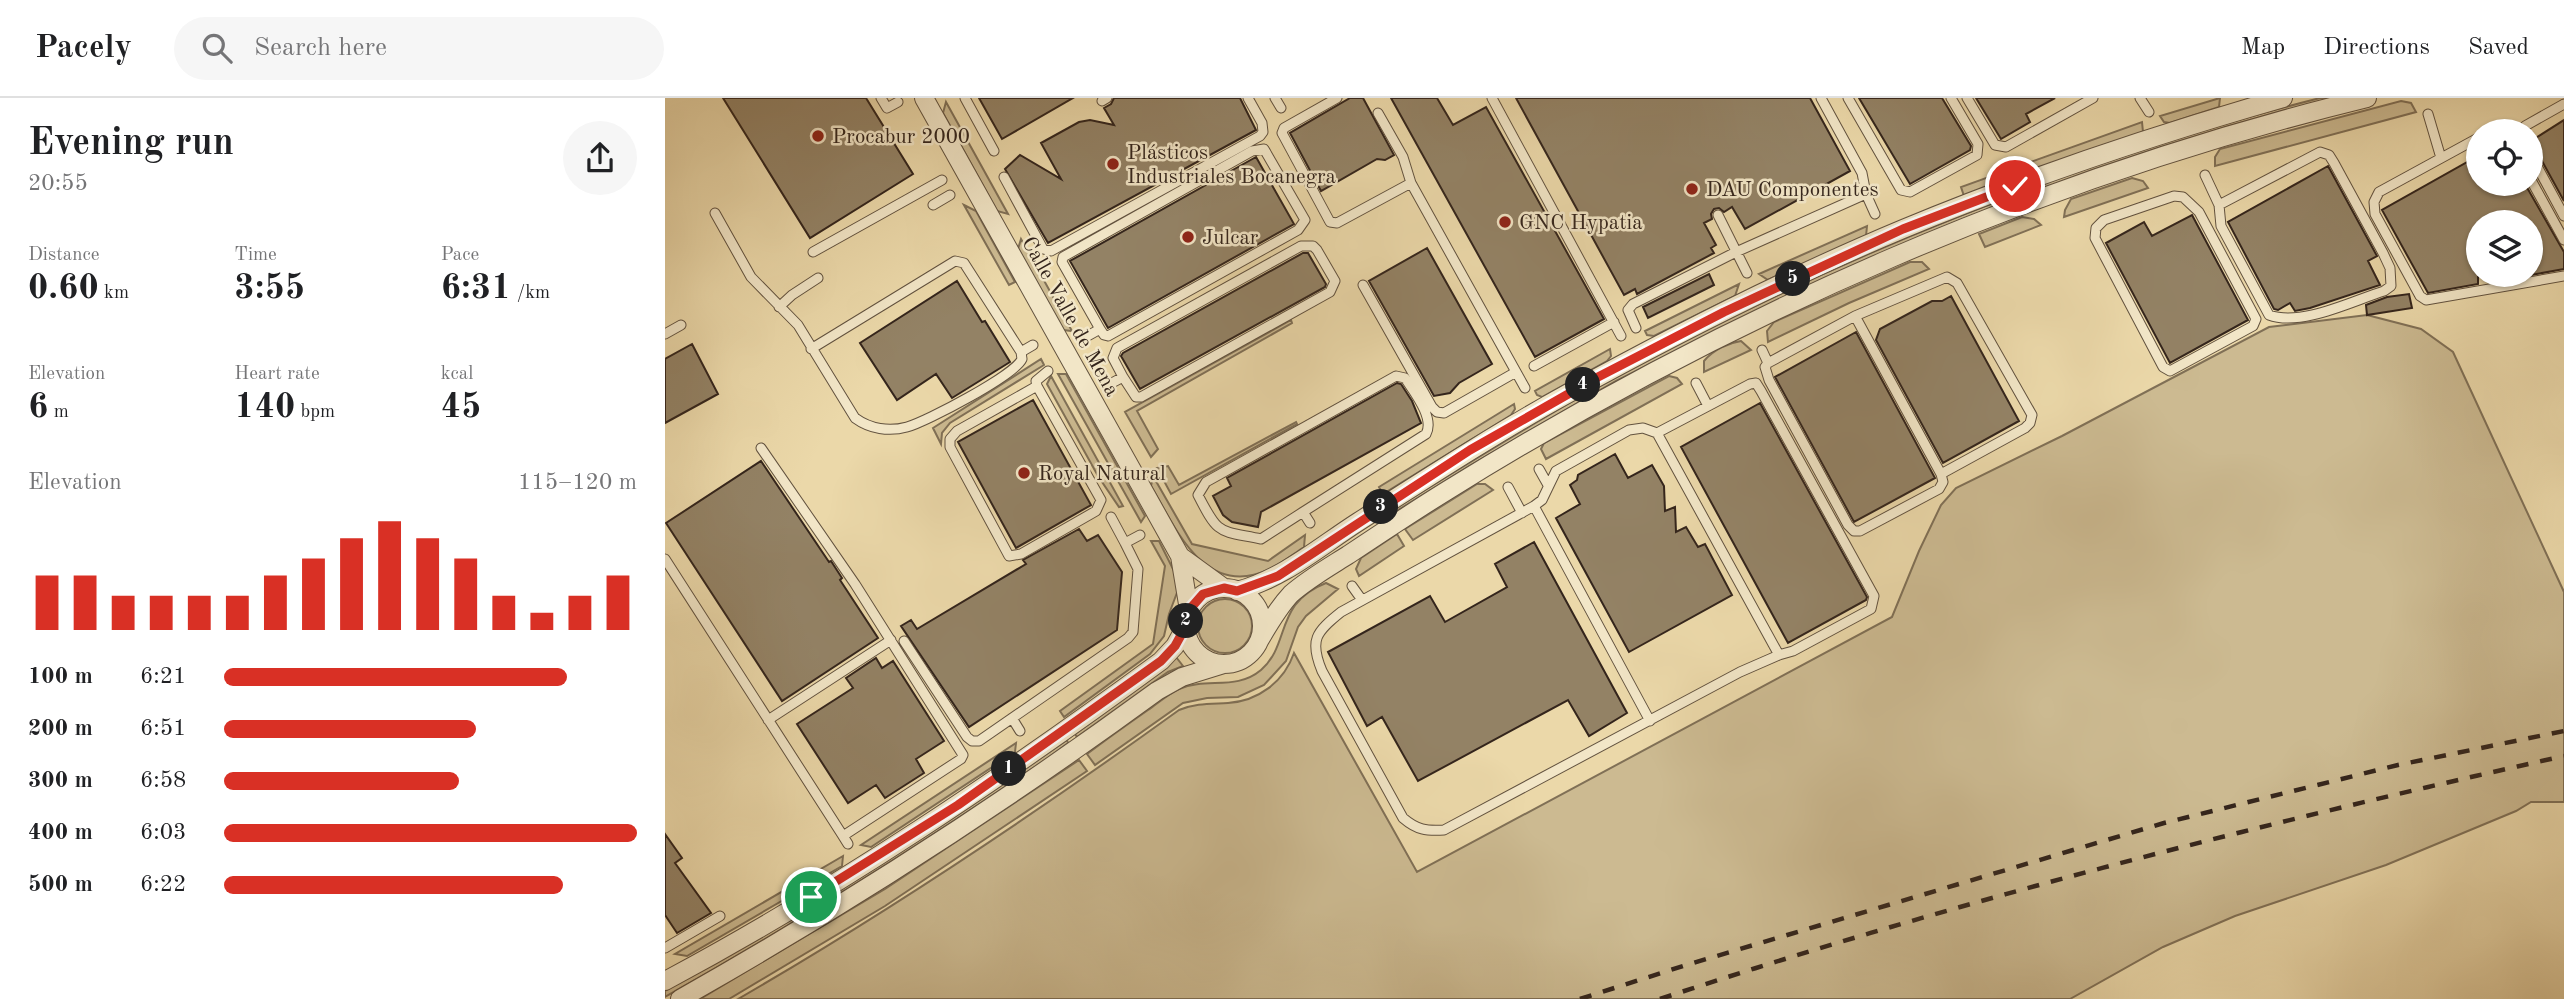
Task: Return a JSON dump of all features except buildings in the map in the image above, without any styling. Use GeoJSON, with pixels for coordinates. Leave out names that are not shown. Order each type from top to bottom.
{"type":"FeatureCollection","features":[{"type":"Feature","properties":{"kind":"street","name":"Calle Valle de Mena"},"geometry":{"type":"LineString","coordinates":[[924,98],[1180,556],[1187,618]]}},
{"type":"Feature","properties":{"kind":"street"},"geometry":{"type":"LineString","coordinates":[[665,981],[811,897],[958,805],[1161,661],[1175,646],[1187,618],[1203,594],[1231,590],[1278,576],[1470,450],[1544,407],[1758,295],[1903,229],[2066,167],[2203,121],[2283,98]]}},
{"type":"Feature","properties":{"kind":"street"},"geometry":{"type":"LineString","coordinates":[[680,999],[833,909],[972,821],[1157,691],[1182,677],[1245,658],[1280,606],[1324,570],[1504,455],[1610,394],[1725,334],[1930,242],[2043,199],[2235,134],[2367,98]]}},
{"type":"Feature","properties":{"kind":"street","name":"Calle Valle de Mena"},"geometry":{"type":"LineString","coordinates":[[1180,556],[1231,590]]}},
{"type":"Feature","properties":{"kind":"street"},"geometry":{"type":"LineString","coordinates":[[1231,590],[1248,597],[1261,617],[1259,640]]}},
{"type":"Feature","properties":{"kind":"street"},"geometry":{"type":"LineString","coordinates":[[1187,618],[1187,638],[1193,649],[1212,663],[1224,664]]}},
{"type":"Feature","properties":{"kind":"lane"},"geometry":{"type":"LineString","coordinates":[[881,98],[887,108],[898,102]]}},
{"type":"Feature","properties":{"kind":"lane"},"geometry":{"type":"LineString","coordinates":[[965,98],[994,150]]}},
{"type":"Feature","properties":{"kind":"lane"},"geometry":{"type":"LineString","coordinates":[[1004,177],[1024,221],[1043,249],[1051,251],[1260,136],[1263,132],[1262,123],[1248,98]]}},
{"type":"Feature","properties":{"kind":"lane"},"geometry":{"type":"LineString","coordinates":[[1275,98],[1282,108]]}},
{"type":"Feature","properties":{"kind":"lane"},"geometry":{"type":"LineString","coordinates":[[1337,98],[1284,128],[1282,133],[1330,222],[1337,223],[1411,183]]}},
{"type":"Feature","properties":{"kind":"lane"},"geometry":{"type":"LineString","coordinates":[[1492,98],[1621,335]]}},
{"type":"Feature","properties":{"kind":"lane"},"geometry":{"type":"LineString","coordinates":[[1821,98],[1862,173],[1866,194],[1875,214]]}},
{"type":"Feature","properties":{"kind":"lane"},"geometry":{"type":"LineString","coordinates":[[1847,98],[1901,190],[1917,193],[1977,156],[1977,144],[1951,98]]}},
{"type":"Feature","properties":{"kind":"lane"},"geometry":{"type":"LineString","coordinates":[[1967,98],[1990,138],[2000,148],[2093,98]]}},
{"type":"Feature","properties":{"kind":"lane"},"geometry":{"type":"LineString","coordinates":[[2140,98],[2150,112]]}},
{"type":"Feature","properties":{"kind":"lane"},"geometry":{"type":"LineString","coordinates":[[2537,119],[2564,104]]}},
{"type":"Feature","properties":{"kind":"lane"},"geometry":{"type":"LineString","coordinates":[[1378,113],[1403,157],[1411,183],[1525,388]]}},
{"type":"Feature","properties":{"kind":"lane"},"geometry":{"type":"LineString","coordinates":[[2428,114],[2441,158]]}},
{"type":"Feature","properties":{"kind":"lane"},"geometry":{"type":"LineString","coordinates":[[2466,144],[2379,192],[2374,202],[2375,214],[2422,298],[2426,300],[2564,276]]}},
{"type":"Feature","properties":{"kind":"lane"},"geometry":{"type":"LineString","coordinates":[[1264,149],[1305,220],[1298,230],[1108,336],[1100,329],[1062,262],[1063,257],[1252,150],[1264,149]]}},
{"type":"Feature","properties":{"kind":"lane"},"geometry":{"type":"LineString","coordinates":[[2206,175],[2219,205],[2221,226],[2269,315],[2280,319],[2298,319],[2384,291],[2391,286],[2390,268],[2383,253],[2334,163],[2325,153],[2320,152],[2219,205]]}},
{"type":"Feature","properties":{"kind":"lane"},"geometry":{"type":"LineString","coordinates":[[2543,177],[2564,216]]}},
{"type":"Feature","properties":{"kind":"lane"},"geometry":{"type":"LineString","coordinates":[[813,252],[942,180]]}},
{"type":"Feature","properties":{"kind":"lane"},"geometry":{"type":"LineString","coordinates":[[2159,190],[2163,200]]}},
{"type":"Feature","properties":{"kind":"lane"},"geometry":{"type":"LineString","coordinates":[[1636,328],[1628,310],[1633,304],[1737,252],[1866,194]]}},
{"type":"Feature","properties":{"kind":"lane"},"geometry":{"type":"LineString","coordinates":[[933,205],[950,195]]}},
{"type":"Feature","properties":{"kind":"lane"},"geometry":{"type":"LineString","coordinates":[[2174,196],[2183,197],[2199,212],[2256,319],[2253,326],[2170,371],[2163,367],[2095,237],[2096,228],[2104,220],[2163,200],[2174,196]]}},
{"type":"Feature","properties":{"kind":"lane"},"geometry":{"type":"LineString","coordinates":[[2540,196],[2564,240]]}},
{"type":"Feature","properties":{"kind":"lane"},"geometry":{"type":"LineString","coordinates":[[715,213],[751,277],[798,325],[811,349],[855,418],[863,423],[882,429],[906,428],[959,403],[1014,369],[1020,364],[1021,352],[964,263],[955,261],[811,349]]}},
{"type":"Feature","properties":{"kind":"lane"},"geometry":{"type":"LineString","coordinates":[[1718,215],[1747,273]]}},
{"type":"Feature","properties":{"kind":"lane"},"geometry":{"type":"LineString","coordinates":[[1301,246],[1313,246],[1317,250],[1335,281],[1329,292],[1141,397],[1132,394],[1123,377],[1113,358],[1117,348],[1301,246]]}},
{"type":"Feature","properties":{"kind":"lane"},"geometry":{"type":"LineString","coordinates":[[1856,316],[1943,482],[1939,489],[1860,531],[1854,531],[1848,525],[1769,380],[1765,367],[1768,363],[1856,316],[1944,273],[1963,291],[2032,415],[2025,428],[1941,474]]}},
{"type":"Feature","properties":{"kind":"lane"},"geometry":{"type":"LineString","coordinates":[[779,307],[818,278]]}},
{"type":"Feature","properties":{"kind":"lane"},"geometry":{"type":"LineString","coordinates":[[1363,285],[1437,412],[1444,413],[1516,372]]}},
{"type":"Feature","properties":{"kind":"lane"},"geometry":{"type":"LineString","coordinates":[[1534,366],[1614,322]]}},
{"type":"Feature","properties":{"kind":"lane"},"geometry":{"type":"LineString","coordinates":[[665,334],[681,325]]}},
{"type":"Feature","properties":{"kind":"lane"},"geometry":{"type":"LineString","coordinates":[[1084,338],[1100,329]]}},
{"type":"Feature","properties":{"kind":"lane"},"geometry":{"type":"LineString","coordinates":[[1021,352],[1033,345]]}},
{"type":"Feature","properties":{"kind":"lane"},"geometry":{"type":"LineString","coordinates":[[1762,350],[1768,363]]}},
{"type":"Feature","properties":{"kind":"lane"},"geometry":{"type":"LineString","coordinates":[[1037,386],[957,431],[950,439],[950,447],[1009,556],[1032,548],[1096,511],[1100,505],[1101,500],[1037,386],[1036,381],[1048,371]]}},
{"type":"Feature","properties":{"kind":"lane"},"geometry":{"type":"LineString","coordinates":[[1396,376],[1405,378],[1428,417],[1429,430],[1426,434],[1303,512],[1261,539],[1220,530],[1212,522],[1198,495],[1206,482],[1396,376]]}},
{"type":"Feature","properties":{"kind":"lane"},"geometry":{"type":"LineString","coordinates":[[1110,384],[1123,377]]}},
{"type":"Feature","properties":{"kind":"lane"},"geometry":{"type":"LineString","coordinates":[[1696,383],[1708,406]]}},
{"type":"Feature","properties":{"kind":"lane"},"geometry":{"type":"LineString","coordinates":[[1657,433],[1756,383],[1874,596],[1871,609],[1793,651],[1740,672],[1444,830],[1425,831],[1414,827],[1403,818],[1315,655],[1314,643],[1322,627],[1362,600],[1534,506],[1542,500],[1556,471],[1629,430],[1643,428],[1657,433],[1779,655]]}},
{"type":"Feature","properties":{"kind":"lane"},"geometry":{"type":"LineString","coordinates":[[665,559],[846,840],[961,759],[963,755],[855,584],[761,448]]}},
{"type":"Feature","properties":{"kind":"lane"},"geometry":{"type":"LineString","coordinates":[[1539,469],[1548,485]]}},
{"type":"Feature","properties":{"kind":"lane"},"geometry":{"type":"LineString","coordinates":[[1508,487],[1522,513]]}},
{"type":"Feature","properties":{"kind":"lane"},"geometry":{"type":"LineString","coordinates":[[1534,506],[1650,720]]}},
{"type":"Feature","properties":{"kind":"lane"},"geometry":{"type":"LineString","coordinates":[[1303,512],[1310,523]]}},
{"type":"Feature","properties":{"kind":"lane"},"geometry":{"type":"LineString","coordinates":[[904,640],[967,737],[972,741],[979,741],[1133,632],[1138,569],[1111,517]]}},
{"type":"Feature","properties":{"kind":"lane"},"geometry":{"type":"LineString","coordinates":[[1125,543],[1140,535]]}},
{"type":"Feature","properties":{"kind":"lane"},"geometry":{"type":"LineString","coordinates":[[1352,586],[1362,600]]}},
{"type":"Feature","properties":{"kind":"lane"},"geometry":{"type":"LineString","coordinates":[[768,720],[891,640]]}},
{"type":"Feature","properties":{"kind":"lane"},"geometry":{"type":"LineString","coordinates":[[1012,718],[1020,731]]}},
{"type":"Feature","properties":{"kind":"lane"},"geometry":{"type":"LineString","coordinates":[[665,948],[720,916]]}},
{"type":"Feature","properties":{"kind":"shaded area"},"geometry":{"type":"Polygon","coordinates":[[[2220,98],[2219,107],[2170,123],[2164,122],[2160,116],[2220,98]]]}},
{"type":"Feature","properties":{"kind":"shaded area"},"geometry":{"type":"Polygon","coordinates":[[[2320,98],[2335,98],[1804,288],[1616,381],[1395,512],[1393,510],[1612,379],[1781,293],[1958,217],[2048,182],[2229,123],[2320,98]]]}},
{"type":"Feature","properties":{"kind":"shaded area"},"geometry":{"type":"Polygon","coordinates":[[[2401,101],[2411,103],[2416,112],[2215,166],[2215,157],[2220,149],[2401,101]]]}},
{"type":"Feature","properties":{"kind":"shaded area"},"geometry":{"type":"Polygon","coordinates":[[[946,102],[1008,214],[997,211],[943,113],[946,102]]]}},
{"type":"Feature","properties":{"kind":"shaded area"},"geometry":{"type":"Polygon","coordinates":[[[2142,122],[2143,132],[1964,196],[1961,187],[2142,122]]]}},
{"type":"Feature","properties":{"kind":"shaded area"},"geometry":{"type":"Polygon","coordinates":[[[2132,178],[2143,181],[2148,188],[2064,217],[2071,199],[2132,178]]]}},
{"type":"Feature","properties":{"kind":"shaded area"},"geometry":{"type":"Polygon","coordinates":[[[964,205],[976,211],[1015,282],[1009,285],[964,205]]]}},
{"type":"Feature","properties":{"kind":"shaded area"},"geometry":{"type":"Polygon","coordinates":[[[2022,217],[2034,219],[2041,225],[1985,247],[1979,234],[2022,217]]]}},
{"type":"Feature","properties":{"kind":"shaded area"},"geometry":{"type":"Polygon","coordinates":[[[1867,226],[1866,236],[1768,280],[1759,274],[1867,226]]]}},
{"type":"Feature","properties":{"kind":"shaded area"},"geometry":{"type":"Polygon","coordinates":[[[1021,239],[1072,331],[1063,330],[1018,249],[1021,239]]]}},
{"type":"Feature","properties":{"kind":"shaded area"},"geometry":{"type":"Polygon","coordinates":[[[1910,262],[1922,262],[1929,269],[1768,342],[1767,331],[1774,322],[1910,262]]]}},
{"type":"Feature","properties":{"kind":"shaded area"},"geometry":{"type":"Polygon","coordinates":[[[1739,284],[1735,296],[1654,336],[1647,335],[1645,331],[1739,284]]]}},
{"type":"Feature","properties":{"kind":"shaded area"},"geometry":{"type":"Polygon","coordinates":[[[2367,315],[2421,329],[2453,352],[2564,592],[2564,802],[2531,802],[2516,811],[2386,865],[2235,916],[2163,947],[2070,999],[738,999],[852,931],[962,860],[1179,710],[1197,705],[1239,701],[1269,688],[1284,673],[1294,653],[1417,872],[1892,617],[1941,505],[1956,488],[2062,436],[2269,327],[2367,315]]]}},
{"type":"Feature","properties":{"kind":"shaded area"},"geometry":{"type":"Polygon","coordinates":[[[1291,320],[1292,323],[1137,411],[1158,449],[1151,457],[1125,412],[1291,320]]]}},
{"type":"Feature","properties":{"kind":"shaded area"},"geometry":{"type":"Polygon","coordinates":[[[1741,341],[1751,350],[1704,372],[1704,361],[1712,354],[1726,345],[1741,341]]]}},
{"type":"Feature","properties":{"kind":"shaded area"},"geometry":{"type":"Polygon","coordinates":[[[1610,349],[1611,356],[1607,361],[1542,397],[1537,395],[1535,391],[1610,349]]]}},
{"type":"Feature","properties":{"kind":"shaded area"},"geometry":{"type":"Polygon","coordinates":[[[1041,359],[1044,365],[950,423],[942,433],[941,444],[933,428],[1041,359]]]}},
{"type":"Feature","properties":{"kind":"shaded area"},"geometry":{"type":"Polygon","coordinates":[[[1058,374],[1066,374],[1145,516],[1141,522],[1058,374]]]}},
{"type":"Feature","properties":{"kind":"shaded area"},"geometry":{"type":"Polygon","coordinates":[[[1051,376],[1123,506],[1119,507],[1098,476],[1047,384],[1051,376]]]}},
{"type":"Feature","properties":{"kind":"shaded area"},"geometry":{"type":"Polygon","coordinates":[[[1669,376],[1677,378],[1682,384],[1546,459],[1541,449],[1544,443],[1669,376]]]}},
{"type":"Feature","properties":{"kind":"shaded area"},"geometry":{"type":"Polygon","coordinates":[[[1514,404],[1515,409],[1511,415],[1383,494],[1379,487],[1514,404]]]}},
{"type":"Feature","properties":{"kind":"shaded area"},"geometry":{"type":"Polygon","coordinates":[[[1296,422],[1297,424],[1171,494],[1157,468],[1168,466],[1179,485],[1296,422]]]}},
{"type":"Feature","properties":{"kind":"shaded area"},"geometry":{"type":"Polygon","coordinates":[[[1153,476],[1192,544],[1268,561],[1305,535],[1304,547],[1268,570],[1246,576],[1226,575],[1209,567],[1182,539],[1151,486],[1153,476]]]}},
{"type":"Feature","properties":{"kind":"shaded area"},"geometry":{"type":"Polygon","coordinates":[[[1477,484],[1485,484],[1493,490],[1413,540],[1405,529],[1477,484]]]}},
{"type":"Feature","properties":{"kind":"shaded area"},"geometry":{"type":"Polygon","coordinates":[[[1397,534],[1404,546],[1359,576],[1356,569],[1361,558],[1397,534]]]}},
{"type":"Feature","properties":{"kind":"shaded area"},"geometry":{"type":"Polygon","coordinates":[[[1151,541],[1159,541],[1175,573],[1178,590],[1164,636],[1150,654],[1064,717],[1060,711],[1153,644],[1165,566],[1151,541]]]}},
{"type":"Feature","properties":{"kind":"shaded area"},"geometry":{"type":"Polygon","coordinates":[[[1326,583],[1338,589],[1306,616],[1298,627],[1286,661],[1264,685],[1238,697],[1207,698],[1183,703],[1095,765],[1087,754],[1175,691],[1200,684],[1242,680],[1261,670],[1270,660],[1290,612],[1298,601],[1326,583]]]}},
{"type":"Feature","properties":{"kind":"shaded area"},"geometry":{"type":"Polygon","coordinates":[[[1225,599],[1244,607],[1252,626],[1244,645],[1225,653],[1206,645],[1198,626],[1206,607],[1225,599]]]}},
{"type":"Feature","properties":{"kind":"shaded area"},"geometry":{"type":"Polygon","coordinates":[[[1176,657],[1183,666],[1168,672],[1077,737],[1075,734],[1159,673],[1176,657]]]}},
{"type":"Feature","properties":{"kind":"shaded area"},"geometry":{"type":"Polygon","coordinates":[[[1067,740],[1068,743],[1048,758],[907,851],[665,997],[665,991],[974,803],[1067,740]]]}},
{"type":"Feature","properties":{"kind":"shaded area"},"geometry":{"type":"Polygon","coordinates":[[[1016,743],[1015,752],[871,847],[861,845],[1016,743]]]}},
{"type":"Feature","properties":{"kind":"shaded area"},"geometry":{"type":"Polygon","coordinates":[[[1079,760],[1087,771],[885,906],[729,999],[700,999],[885,889],[1079,760]]]}},
{"type":"Feature","properties":{"kind":"shaded area"},"geometry":{"type":"Polygon","coordinates":[[[843,856],[842,866],[687,956],[675,954],[843,856]]]}},
{"type":"Feature","properties":{"kind":"railway"},"geometry":{"type":"LineString","coordinates":[[1580,999],[2164,823],[2398,765],[2564,731]]}},
{"type":"Feature","properties":{"kind":"railway"},"geometry":{"type":"LineString","coordinates":[[1660,999],[1883,929],[2109,866],[2564,756]]}},
{"type":"Feature","properties":{"kind":"place","name":"Procabur 2000"},"geometry":{"type":"Point","coordinates":[818,136]}},
{"type":"Feature","properties":{"kind":"place","name":"Plásticos Industriales Bocanegra"},"geometry":{"type":"Point","coordinates":[1113,164]}},
{"type":"Feature","properties":{"kind":"place","name":"DAU Componentes"},"geometry":{"type":"Point","coordinates":[1692,189]}},
{"type":"Feature","properties":{"kind":"place","name":"GNC Hypatia"},"geometry":{"type":"Point","coordinates":[1505,222]}},
{"type":"Feature","properties":{"kind":"place","name":"Julcar"},"geometry":{"type":"Point","coordinates":[1188,237]}},
{"type":"Feature","properties":{"kind":"place","name":"Royal Natural"},"geometry":{"type":"Point","coordinates":[1024,473]}},
{"type":"Feature","properties":{"kind":"route"},"geometry":{"type":"LineString","coordinates":[[811,897],[958,805],[1161,661],[1175,646],[1186,626],[1189,610],[1203,594],[1224,588],[1237,591],[1278,576],[1470,450],[1598,377],[1724,312],[1903,229],[2015,186]]}}]}
